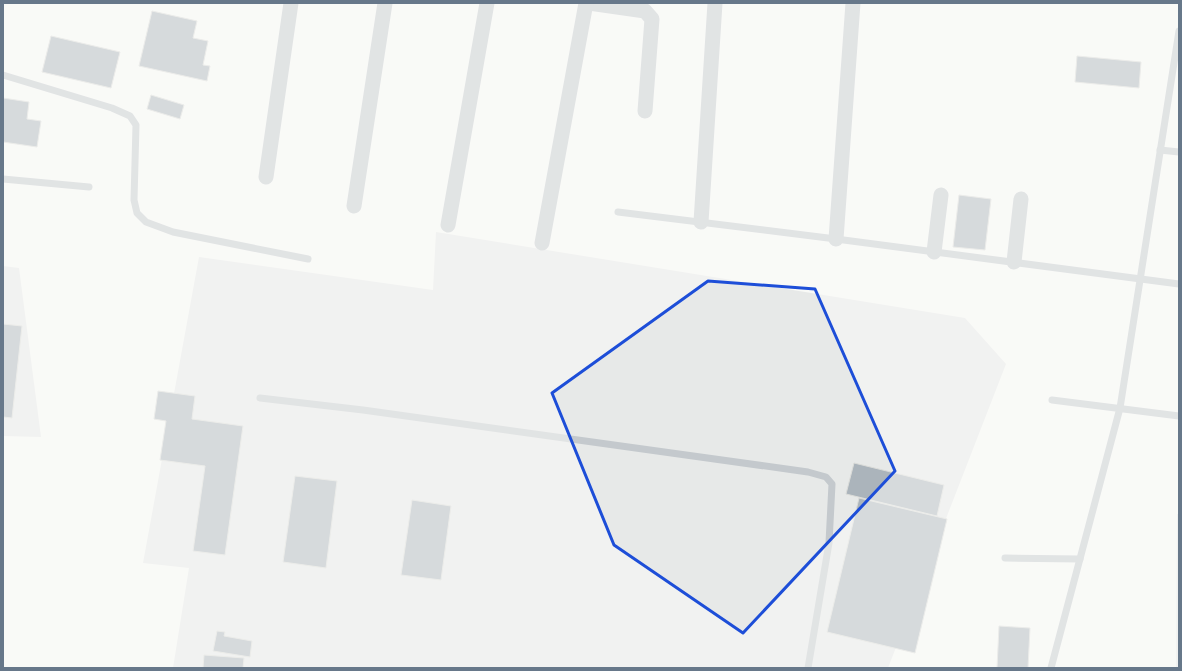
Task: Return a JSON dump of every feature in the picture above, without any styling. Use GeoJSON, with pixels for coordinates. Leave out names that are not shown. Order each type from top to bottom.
{"type":"FeatureCollection","features":[{"type":"Feature","properties":{"kind":"street"},"geometry":{"type":"LineString","coordinates":[[266,177],[291,3]]}},
{"type":"Feature","properties":{"kind":"street"},"geometry":{"type":"LineString","coordinates":[[354,206],[385,3]]}},
{"type":"Feature","properties":{"kind":"street"},"geometry":{"type":"LineString","coordinates":[[448,225],[487,3]]}},
{"type":"Feature","properties":{"kind":"street"},"geometry":{"type":"LineString","coordinates":[[542,243],[586,3]]}},
{"type":"Feature","properties":{"kind":"street"},"geometry":{"type":"LineString","coordinates":[[589,3],[645,11],[652,19],[645,110]]}},
{"type":"Feature","properties":{"kind":"street"},"geometry":{"type":"LineString","coordinates":[[701,222],[715,3]]}},
{"type":"Feature","properties":{"kind":"street"},"geometry":{"type":"LineString","coordinates":[[836,239],[852,3]]}},
{"type":"Feature","properties":{"kind":"street"},"geometry":{"type":"LineString","coordinates":[[934,252],[941,195]]}},
{"type":"Feature","properties":{"kind":"street"},"geometry":{"type":"LineString","coordinates":[[1014,262],[1022,199]]}},
{"type":"Feature","properties":{"kind":"lane"},"geometry":{"type":"LineString","coordinates":[[1051,668],[1120,408],[1179,32]]}},
{"type":"Feature","properties":{"kind":"lane"},"geometry":{"type":"LineString","coordinates":[[3,75],[112,108],[130,116],[136,125],[134,200],[138,213],[146,222],[173,232],[308,258]]}},
{"type":"Feature","properties":{"kind":"lane"},"geometry":{"type":"LineString","coordinates":[[1160,150],[1179,152]]}},
{"type":"Feature","properties":{"kind":"lane"},"geometry":{"type":"LineString","coordinates":[[3,179],[89,187]]}},
{"type":"Feature","properties":{"kind":"lane"},"geometry":{"type":"LineString","coordinates":[[618,212],[1179,284]]}},
{"type":"Feature","properties":{"kind":"lane"},"geometry":{"type":"LineString","coordinates":[[260,398],[363,410],[808,472],[826,477],[832,484],[830,543],[808,668]]}},
{"type":"Feature","properties":{"kind":"lane"},"geometry":{"type":"LineString","coordinates":[[1052,400],[1179,416]]}},
{"type":"Feature","properties":{"kind":"lane"},"geometry":{"type":"LineString","coordinates":[[1005,558],[1080,559]]}},
{"type":"Feature","properties":{"kind":"highlighted area"},"geometry":{"type":"Polygon","coordinates":[[[708,281],[815,289],[895,471],[743,633],[614,545],[552,393],[708,281]]]}},
{"type":"Feature","properties":{"kind":"shaded area"},"geometry":{"type":"Polygon","coordinates":[[[436,232],[965,318],[1006,364],[888,668],[173,668],[189,568],[143,563],[199,257],[433,290],[436,232]]]}},
{"type":"Feature","properties":{"kind":"shaded area"},"geometry":{"type":"Polygon","coordinates":[[[3,266],[19,268],[41,437],[3,436],[3,266]]]}},
{"type":"Feature","properties":{"kind":"shaded area"},"geometry":{"type":"Polygon","coordinates":[[[1177,514],[1179,514],[1179,668],[1176,668],[1177,514]]]}},
{"type":"Feature","properties":{"kind":"building"},"geometry":{"type":"Polygon","coordinates":[[[152,11],[197,21],[193,38],[208,41],[203,65],[210,66],[207,81],[139,66],[152,11]]]}},
{"type":"Feature","properties":{"kind":"building"},"geometry":{"type":"Polygon","coordinates":[[[51,36],[120,52],[111,88],[42,72],[51,36]]]}},
{"type":"Feature","properties":{"kind":"building"},"geometry":{"type":"Polygon","coordinates":[[[1077,56],[1141,62],[1139,88],[1075,82],[1077,56]]]}},
{"type":"Feature","properties":{"kind":"building"},"geometry":{"type":"Polygon","coordinates":[[[151,95],[184,105],[180,119],[147,109],[151,95]]]}},
{"type":"Feature","properties":{"kind":"building"},"geometry":{"type":"Polygon","coordinates":[[[3,98],[29,102],[27,119],[41,121],[37,147],[3,142],[3,98]]]}},
{"type":"Feature","properties":{"kind":"building"},"geometry":{"type":"Polygon","coordinates":[[[959,195],[991,199],[985,250],[953,247],[959,195]]]}},
{"type":"Feature","properties":{"kind":"building"},"geometry":{"type":"Polygon","coordinates":[[[3,324],[22,326],[12,418],[3,417],[3,324]]]}},
{"type":"Feature","properties":{"kind":"building"},"geometry":{"type":"Polygon","coordinates":[[[158,391],[195,396],[192,419],[243,426],[225,555],[193,551],[205,466],[160,460],[166,421],[154,419],[158,391]]]}},
{"type":"Feature","properties":{"kind":"building"},"geometry":{"type":"Polygon","coordinates":[[[854,463],[944,485],[937,516],[846,494],[854,463]]]}},
{"type":"Feature","properties":{"kind":"building"},"geometry":{"type":"Polygon","coordinates":[[[295,476],[337,481],[326,568],[283,562],[295,476]]]}},
{"type":"Feature","properties":{"kind":"building"},"geometry":{"type":"Polygon","coordinates":[[[859,498],[947,519],[915,653],[827,632],[859,498]]]}},
{"type":"Feature","properties":{"kind":"building"},"geometry":{"type":"Polygon","coordinates":[[[412,500],[451,506],[441,580],[401,575],[412,500]]]}},
{"type":"Feature","properties":{"kind":"building"},"geometry":{"type":"Polygon","coordinates":[[[999,626],[1030,628],[1028,668],[997,668],[999,626]]]}},
{"type":"Feature","properties":{"kind":"building"},"geometry":{"type":"Polygon","coordinates":[[[217,631],[225,632],[224,636],[252,641],[250,657],[213,651],[217,631]]]}},
{"type":"Feature","properties":{"kind":"building"},"geometry":{"type":"Polygon","coordinates":[[[204,655],[244,658],[243,668],[203,668],[204,655]]]}}]}
